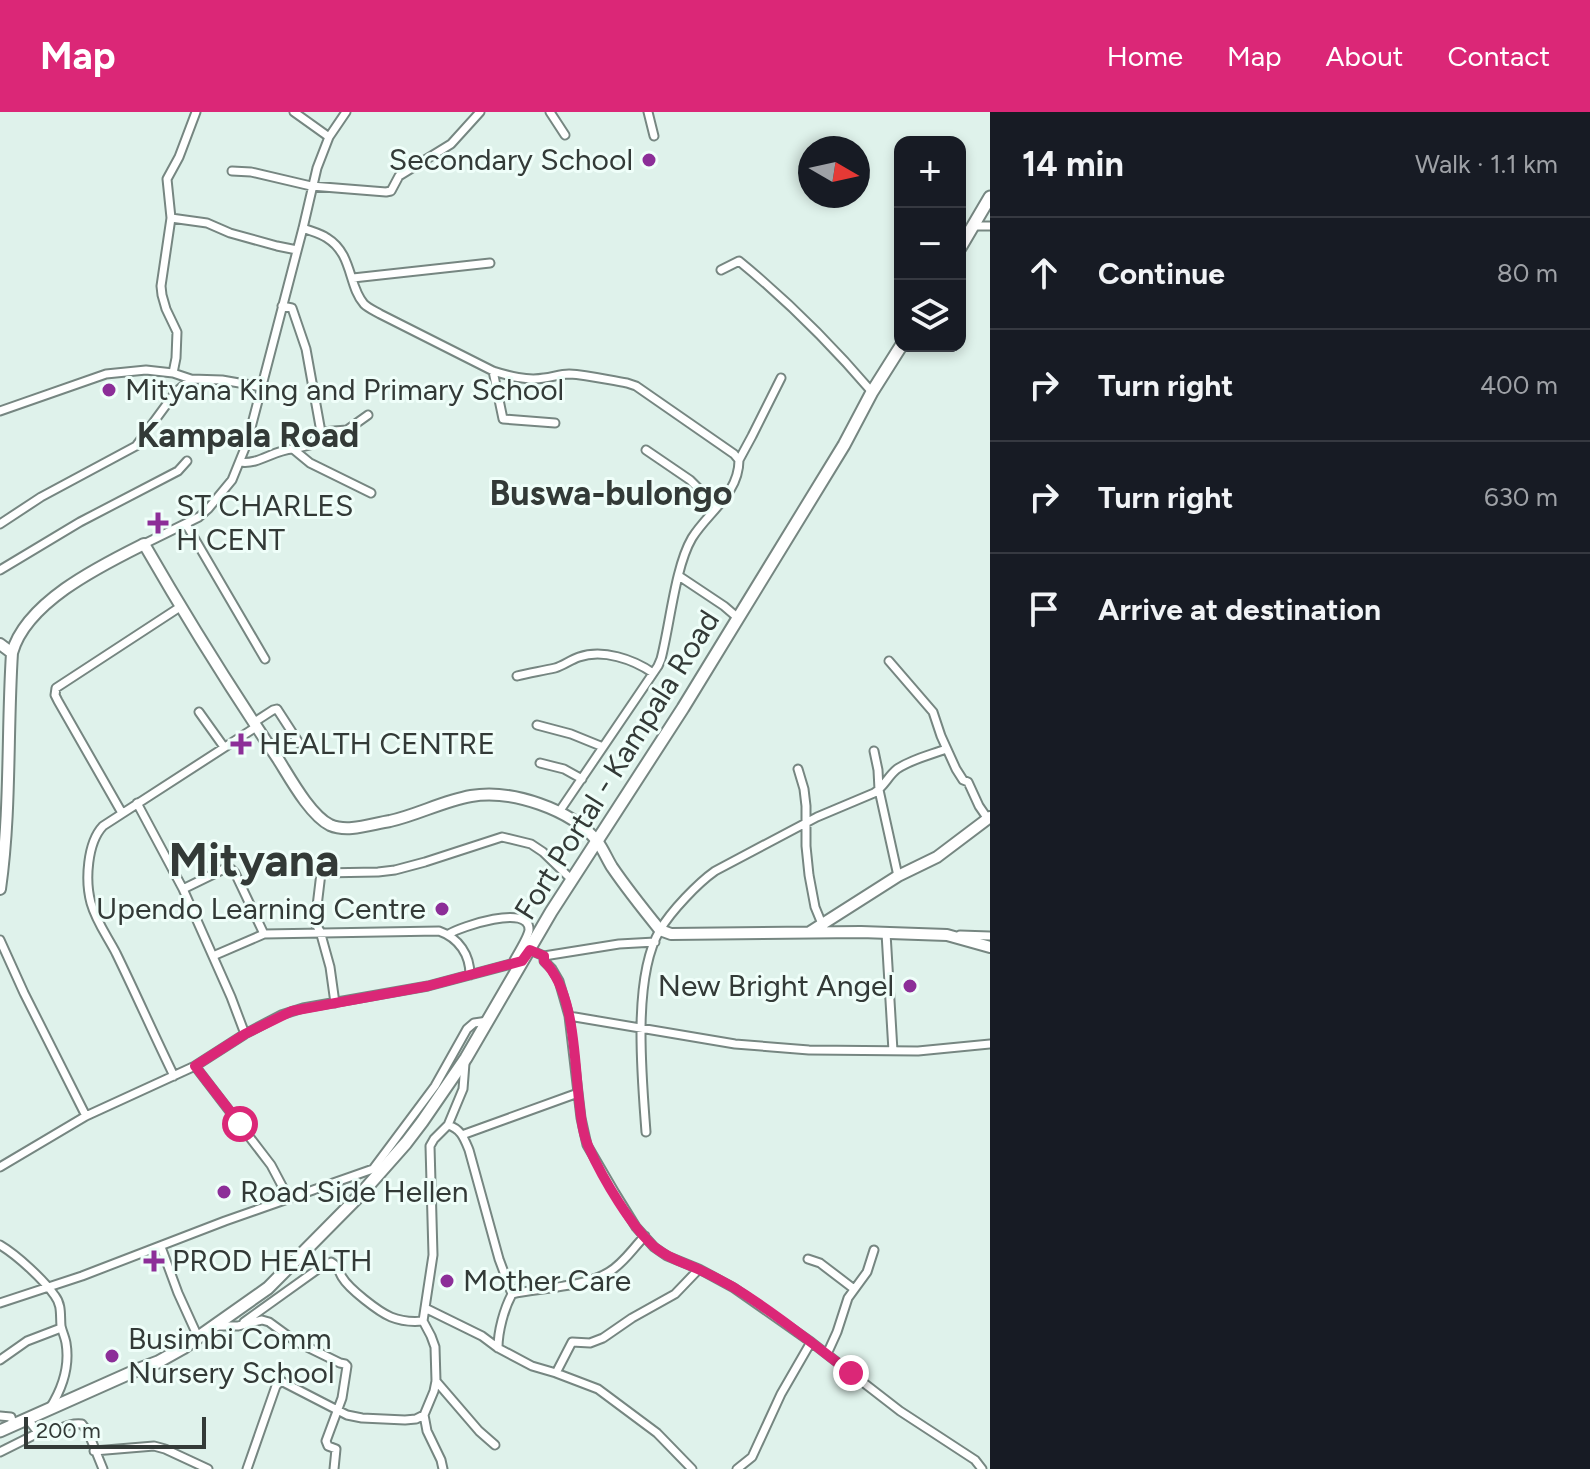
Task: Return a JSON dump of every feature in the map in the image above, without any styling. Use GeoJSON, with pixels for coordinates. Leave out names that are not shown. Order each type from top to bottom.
{"type":"FeatureCollection","features":[{"type":"Feature","properties":{"kind":"main road"},"geometry":{"type":"LineString","coordinates":[[966,237],[990,197]]}},
{"type":"Feature","properties":{"kind":"main road","name":"Fort Portal - Kampala Road"},"geometry":{"type":"LineString","coordinates":[[0,1431],[158,1362],[215,1326],[268,1288],[406,1143],[466,1058],[517,963],[530,950],[642,775],[897,352]]}},
{"type":"Feature","properties":{"kind":"main road"},"geometry":{"type":"LineString","coordinates":[[0,889],[7,803],[12,653],[16,637],[69,586],[144,544],[255,725],[305,800],[327,824],[352,828],[397,819],[468,796],[514,796],[559,812],[597,841],[612,867],[660,930],[671,934],[947,935],[990,947]]}},
{"type":"Feature","properties":{"kind":"main road"},"geometry":{"type":"LineString","coordinates":[[0,644],[12,653]]}},
{"type":"Feature","properties":{"kind":"main road"},"geometry":{"type":"LineString","coordinates":[[808,933],[898,876],[937,857],[989,818]]}},
{"type":"Feature","properties":{"kind":"street"},"geometry":{"type":"LineString","coordinates":[[173,373],[177,332],[166,309],[161,286],[171,218],[167,179],[196,112]]}},
{"type":"Feature","properties":{"kind":"street"},"geometry":{"type":"LineString","coordinates":[[294,112],[329,137]]}},
{"type":"Feature","properties":{"kind":"street"},"geometry":{"type":"LineString","coordinates":[[144,544],[199,517],[232,480],[247,443],[311,186],[329,137],[346,112]]}},
{"type":"Feature","properties":{"kind":"street"},"geometry":{"type":"LineString","coordinates":[[232,171],[251,172],[311,186],[391,191],[399,176],[451,144],[480,112]]}},
{"type":"Feature","properties":{"kind":"street"},"geometry":{"type":"LineString","coordinates":[[550,112],[565,135]]}},
{"type":"Feature","properties":{"kind":"street"},"geometry":{"type":"LineString","coordinates":[[648,112],[654,136]]}},
{"type":"Feature","properties":{"kind":"street"},"geometry":{"type":"LineString","coordinates":[[171,218],[207,223],[230,233],[297,250]]}},
{"type":"Feature","properties":{"kind":"street"},"geometry":{"type":"LineString","coordinates":[[972,226],[990,226]]}},
{"type":"Feature","properties":{"kind":"street"},"geometry":{"type":"LineString","coordinates":[[303,228],[327,237],[338,248],[365,306],[493,371],[526,378],[571,374],[636,386],[739,460]]}},
{"type":"Feature","properties":{"kind":"street"},"geometry":{"type":"LineString","coordinates":[[721,270],[739,261],[806,320],[872,392]]}},
{"type":"Feature","properties":{"kind":"street"},"geometry":{"type":"LineString","coordinates":[[353,278],[490,263]]}},
{"type":"Feature","properties":{"kind":"street"},"geometry":{"type":"LineString","coordinates":[[282,306],[292,308],[306,349],[321,432]]}},
{"type":"Feature","properties":{"kind":"street"},"geometry":{"type":"LineString","coordinates":[[0,411],[106,374],[146,370],[262,387]]}},
{"type":"Feature","properties":{"kind":"street"},"geometry":{"type":"LineString","coordinates":[[493,371],[503,419],[555,423]]}},
{"type":"Feature","properties":{"kind":"street"},"geometry":{"type":"LineString","coordinates":[[559,812],[661,659],[679,576],[691,540],[731,489],[739,460],[781,378]]}},
{"type":"Feature","properties":{"kind":"street"},"geometry":{"type":"LineString","coordinates":[[0,524],[41,497],[136,446],[175,393],[191,379]]}},
{"type":"Feature","properties":{"kind":"street"},"geometry":{"type":"LineString","coordinates":[[240,462],[252,464],[285,449],[310,445],[321,432],[347,430],[368,415]]}},
{"type":"Feature","properties":{"kind":"street"},"geometry":{"type":"LineString","coordinates":[[293,449],[310,463],[371,493]]}},
{"type":"Feature","properties":{"kind":"street"},"geometry":{"type":"LineString","coordinates":[[646,450],[690,480],[717,507]]}},
{"type":"Feature","properties":{"kind":"street"},"geometry":{"type":"LineString","coordinates":[[0,570],[80,522],[178,471],[187,461]]}},
{"type":"Feature","properties":{"kind":"street"},"geometry":{"type":"LineString","coordinates":[[186,524],[265,659]]}},
{"type":"Feature","properties":{"kind":"street"},"geometry":{"type":"LineString","coordinates":[[679,576],[738,618]]}},
{"type":"Feature","properties":{"kind":"street"},"geometry":{"type":"LineString","coordinates":[[122,813],[58,701],[56,688],[180,607]]}},
{"type":"Feature","properties":{"kind":"street"},"geometry":{"type":"LineString","coordinates":[[517,676],[558,668],[576,658],[598,654],[645,667],[653,673]]}},
{"type":"Feature","properties":{"kind":"street"},"geometry":{"type":"LineString","coordinates":[[889,661],[933,712],[956,769],[968,782],[979,806],[989,818]]}},
{"type":"Feature","properties":{"kind":"street"},"geometry":{"type":"LineString","coordinates":[[174,1076],[95,914],[90,899],[91,846],[96,833],[103,826],[224,747],[273,710],[277,709],[299,743]]}},
{"type":"Feature","properties":{"kind":"street"},"geometry":{"type":"LineString","coordinates":[[199,712],[224,747]]}},
{"type":"Feature","properties":{"kind":"street"},"geometry":{"type":"LineString","coordinates":[[537,725],[603,747]]}},
{"type":"Feature","properties":{"kind":"street"},"geometry":{"type":"LineString","coordinates":[[646,1132],[642,1083],[642,992],[649,955],[660,930],[675,910],[715,871],[879,790],[891,775],[913,760],[946,749]]}},
{"type":"Feature","properties":{"kind":"street"},"geometry":{"type":"LineString","coordinates":[[874,751],[879,790],[898,876]]}},
{"type":"Feature","properties":{"kind":"street"},"geometry":{"type":"LineString","coordinates":[[540,763],[564,769],[582,779]]}},
{"type":"Feature","properties":{"kind":"street"},"geometry":{"type":"LineString","coordinates":[[798,769],[804,789],[809,875],[815,907],[822,924]]}},
{"type":"Feature","properties":{"kind":"street"},"geometry":{"type":"LineString","coordinates":[[137,803],[183,889],[245,1034]]}},
{"type":"Feature","properties":{"kind":"street"},"geometry":{"type":"LineString","coordinates":[[335,1003],[330,967],[315,923],[321,873],[395,870],[502,837],[531,844],[572,880]]}},
{"type":"Feature","properties":{"kind":"street"},"geometry":{"type":"LineString","coordinates":[[183,889],[226,868],[231,869],[264,934]]}},
{"type":"Feature","properties":{"kind":"street"},"geometry":{"type":"LineString","coordinates":[[0,1167],[86,1116],[195,1066],[245,1034],[292,1011],[428,986],[517,963],[529,931],[523,919],[509,916],[458,928],[449,934]]}},
{"type":"Feature","properties":{"kind":"street"},"geometry":{"type":"LineString","coordinates":[[213,956],[264,934],[439,931],[459,942],[470,966],[470,975]]}},
{"type":"Feature","properties":{"kind":"street"},"geometry":{"type":"LineString","coordinates":[[886,933],[893,1051]]}},
{"type":"Feature","properties":{"kind":"street"},"geometry":{"type":"LineString","coordinates":[[947,935],[990,936]]}},
{"type":"Feature","properties":{"kind":"street"},"geometry":{"type":"LineString","coordinates":[[0,940],[86,1116]]}},
{"type":"Feature","properties":{"kind":"street"},"geometry":{"type":"LineString","coordinates":[[530,950],[544,956],[619,944],[655,942]]}},
{"type":"Feature","properties":{"kind":"street"},"geometry":{"type":"LineString","coordinates":[[544,956],[544,961],[559,981],[569,1016],[587,1145],[615,1193],[654,1247],[734,1288],[811,1342],[900,1411],[975,1460],[982,1469]]}},
{"type":"Feature","properties":{"kind":"street"},"geometry":{"type":"LineString","coordinates":[[569,1016],[735,1044],[809,1050],[918,1051],[990,1044]]}},
{"type":"Feature","properties":{"kind":"street"},"geometry":{"type":"LineString","coordinates":[[0,1303],[373,1169],[435,1086],[467,1029],[474,1023],[488,1021]]}},
{"type":"Feature","properties":{"kind":"street"},"geometry":{"type":"LineString","coordinates":[[443,1469],[427,1431],[424,1415],[436,1381],[435,1347],[423,1321],[433,1255],[430,1146],[448,1125],[463,1089],[466,1058]]}},
{"type":"Feature","properties":{"kind":"street"},"geometry":{"type":"LineString","coordinates":[[195,1066],[271,1165],[289,1199]]}},
{"type":"Feature","properties":{"kind":"street"},"geometry":{"type":"LineString","coordinates":[[462,1135],[578,1093]]}},
{"type":"Feature","properties":{"kind":"street"},"geometry":{"type":"LineString","coordinates":[[448,1125],[462,1135],[512,1294],[505,1311],[498,1348]]}},
{"type":"Feature","properties":{"kind":"street"},"geometry":{"type":"LineString","coordinates":[[512,1294],[598,1278],[618,1265],[645,1236]]}},
{"type":"Feature","properties":{"kind":"street"},"geometry":{"type":"LineString","coordinates":[[0,1245],[37,1275],[60,1307],[61,1328],[67,1348],[65,1377],[49,1409]]}},
{"type":"Feature","properties":{"kind":"street"},"geometry":{"type":"LineString","coordinates":[[161,1247],[198,1337]]}},
{"type":"Feature","properties":{"kind":"street"},"geometry":{"type":"LineString","coordinates":[[827,1354],[848,1298],[867,1272],[874,1250]]}},
{"type":"Feature","properties":{"kind":"street"},"geometry":{"type":"LineString","coordinates":[[808,1259],[820,1263],[854,1289]]}},
{"type":"Feature","properties":{"kind":"street"},"geometry":{"type":"LineString","coordinates":[[238,1326],[331,1262],[337,1266],[342,1278],[364,1299],[391,1317],[423,1321]]}},
{"type":"Feature","properties":{"kind":"street"},"geometry":{"type":"LineString","coordinates":[[556,1373],[572,1342],[590,1343],[603,1338],[675,1294],[699,1269]]}},
{"type":"Feature","properties":{"kind":"street"},"geometry":{"type":"LineString","coordinates":[[425,1308],[482,1336],[532,1366],[598,1389],[657,1433],[692,1469]]}},
{"type":"Feature","properties":{"kind":"street"},"geometry":{"type":"LineString","coordinates":[[215,1326],[238,1326],[262,1320],[269,1322],[295,1341],[347,1366],[342,1398],[326,1441],[328,1446],[336,1449],[334,1469]]}},
{"type":"Feature","properties":{"kind":"street"},"geometry":{"type":"LineString","coordinates":[[0,1360],[27,1341],[61,1328]]}},
{"type":"Feature","properties":{"kind":"street"},"geometry":{"type":"LineString","coordinates":[[737,1469],[752,1457],[781,1394],[811,1342]]}},
{"type":"Feature","properties":{"kind":"street"},"geometry":{"type":"LineString","coordinates":[[436,1381],[495,1445]]}},
{"type":"Feature","properties":{"kind":"street"},"geometry":{"type":"LineString","coordinates":[[247,1469],[278,1383],[285,1382],[338,1411],[362,1418],[412,1420],[424,1415]]}},
{"type":"Feature","properties":{"kind":"street"},"geometry":{"type":"LineString","coordinates":[[0,1416],[11,1417],[13,1424]]}},
{"type":"Feature","properties":{"kind":"street"},"geometry":{"type":"LineString","coordinates":[[27,1418],[42,1435],[72,1424],[82,1424],[103,1469]]}},
{"type":"Feature","properties":{"kind":"street"},"geometry":{"type":"LineString","coordinates":[[0,1452],[38,1433]]}},
{"type":"Feature","properties":{"kind":"street"},"geometry":{"type":"LineString","coordinates":[[94,1451],[154,1446],[208,1469]]}},
{"type":"Feature","properties":{"kind":"place","name":"Secondary School"},"geometry":{"type":"Point","coordinates":[649,160]}},
{"type":"Feature","properties":{"kind":"place","name":"Mityana King and Primary School"},"geometry":{"type":"Point","coordinates":[109,390]}},
{"type":"Feature","properties":{"kind":"place","name":"ST CHARLES H CENT"},"geometry":{"type":"Point","coordinates":[158,523]}},
{"type":"Feature","properties":{"kind":"place","name":"HEALTH CENTRE"},"geometry":{"type":"Point","coordinates":[241,744]}},
{"type":"Feature","properties":{"kind":"place","name":"Upendo Learning Centre"},"geometry":{"type":"Point","coordinates":[442,909]}},
{"type":"Feature","properties":{"kind":"place","name":"New Bright Angel"},"geometry":{"type":"Point","coordinates":[910,986]}},
{"type":"Feature","properties":{"kind":"place","name":"Road Side Hellen"},"geometry":{"type":"Point","coordinates":[224,1192]}},
{"type":"Feature","properties":{"kind":"place","name":"PROD HEALTH"},"geometry":{"type":"Point","coordinates":[154,1261]}},
{"type":"Feature","properties":{"kind":"place","name":"Mother Care"},"geometry":{"type":"Point","coordinates":[447,1281]}},
{"type":"Feature","properties":{"kind":"place","name":"Busimbi Comm Nursery School"},"geometry":{"type":"Point","coordinates":[112,1356]}},
{"type":"Feature","properties":{"kind":"district","name":"Kampala Road"},"geometry":{"type":"Point","coordinates":[248,435]}},
{"type":"Feature","properties":{"kind":"district","name":"Buswa-bulongo"},"geometry":{"type":"Point","coordinates":[611,493]}},
{"type":"Feature","properties":{"kind":"district","name":"Mityana"},"geometry":{"type":"Point","coordinates":[254,860]}},
{"type":"Feature","properties":{"kind":"route"},"geometry":{"type":"LineString","coordinates":[[240,1124],[195,1066],[245,1034],[292,1011],[428,986],[522,961],[530,950],[544,956],[544,961],[559,981],[564,998],[587,1145],[636,1227],[667,1256],[734,1288],[851,1373]]}}]}
